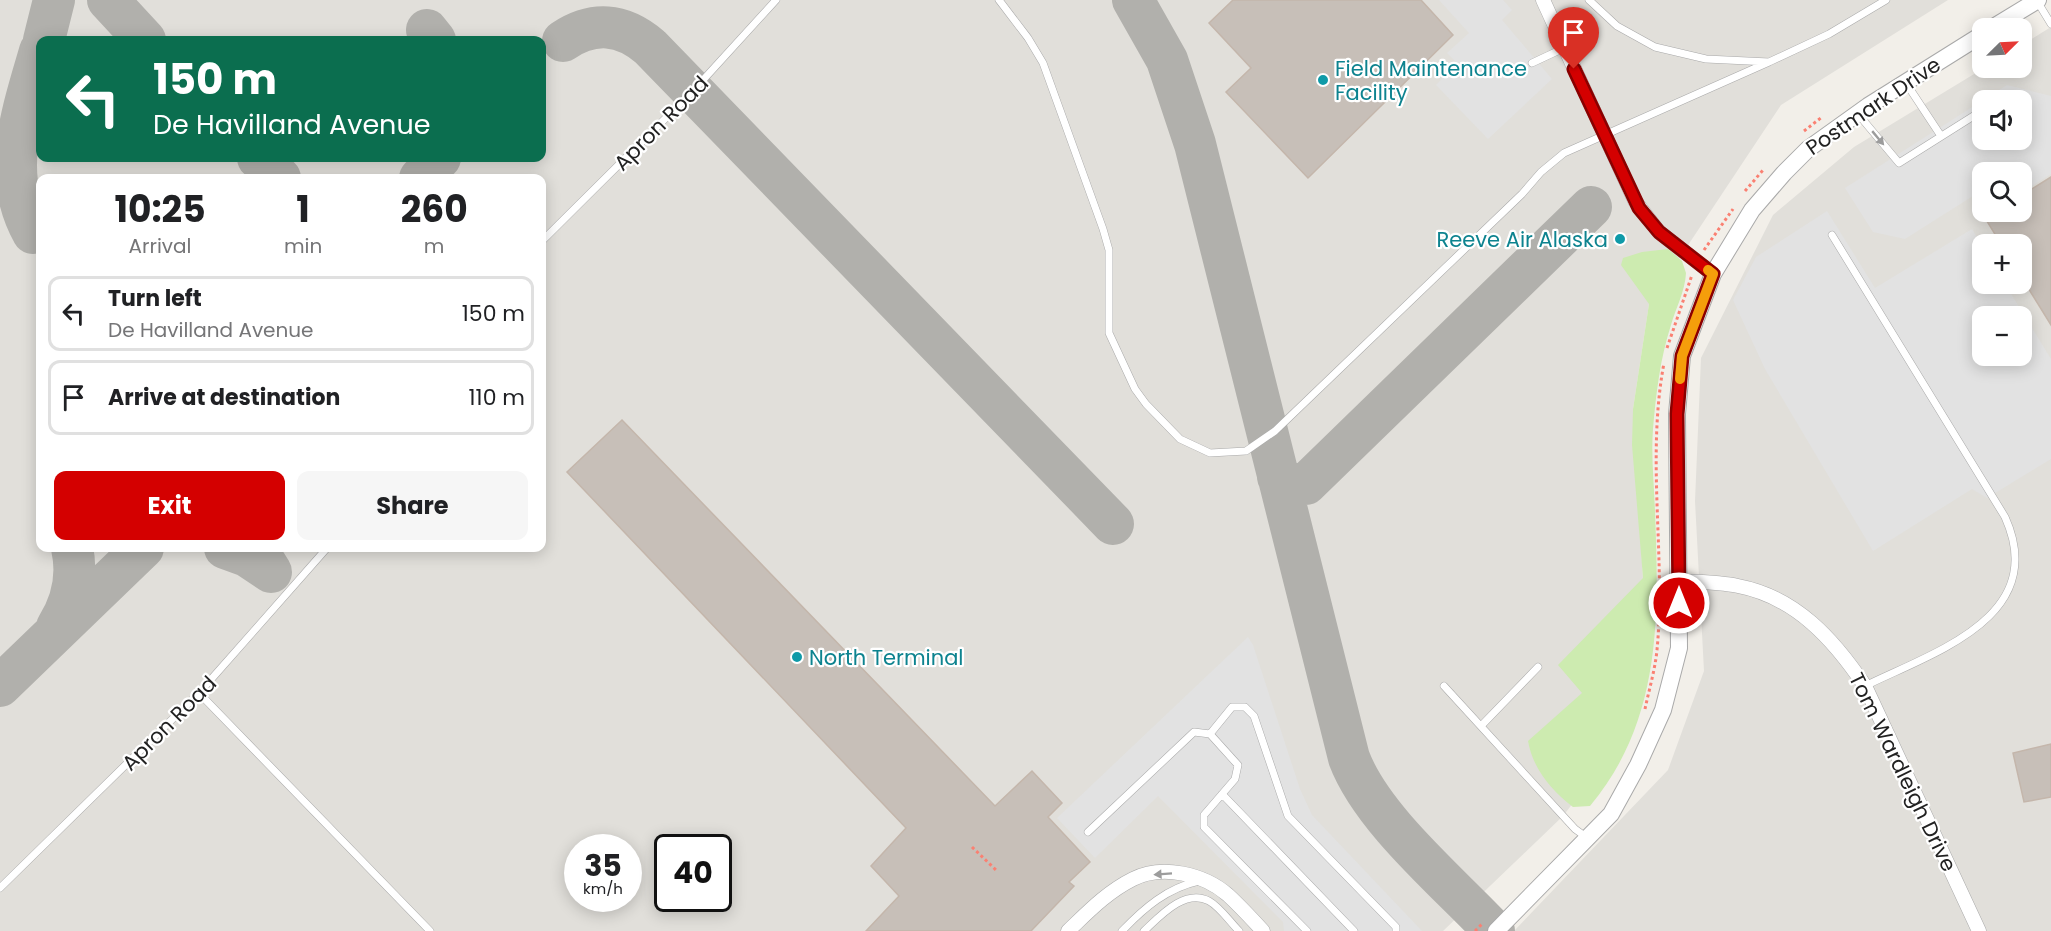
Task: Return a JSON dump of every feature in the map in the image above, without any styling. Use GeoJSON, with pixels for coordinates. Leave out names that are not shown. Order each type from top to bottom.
{"type":"FeatureCollection","features":[{"type":"Feature","properties":{"kind":"street"},"geometry":{"type":"LineString","coordinates":[[1543,0],[1639,208],[1659,232],[1713,274]]}},
{"type":"Feature","properties":{"kind":"street"},"geometry":{"type":"LineString","coordinates":[[2008,18],[2037,0]]}},
{"type":"Feature","properties":{"kind":"street","name":"Postmark Drive"},"geometry":{"type":"LineString","coordinates":[[1491,926],[1588,838],[1611,814],[1638,765],[1663,710],[1679,648],[1677,414],[1682,356],[1713,274],[1736,233],[1784,172],[1824,136],[1972,41]]}},
{"type":"Feature","properties":{"kind":"street","name":"Tom Wardleigh Drive"},"geometry":{"type":"LineString","coordinates":[[1678,581],[1738,586],[1767,594],[1795,609],[1818,628],[1842,653],[1865,686],[1979,931]]}},
{"type":"Feature","properties":{"kind":"street"},"geometry":{"type":"LineString","coordinates":[[1068,931],[1106,896],[1134,878],[1161,873],[1183,873],[1204,879],[1227,894],[1263,931]]}},
{"type":"Feature","properties":{"kind":"lane","name":"Apron Road"},"geometry":{"type":"LineString","coordinates":[[546,237],[709,74],[776,0]]}},
{"type":"Feature","properties":{"kind":"lane"},"geometry":{"type":"LineString","coordinates":[[999,0],[1028,38],[1043,63],[1103,229],[1109,250],[1109,333],[1132,382],[1146,404],[1175,434],[1205,452],[1222,454],[1246,451],[1271,435],[1522,194],[1541,172],[1564,153],[1829,34],[1886,0]]}},
{"type":"Feature","properties":{"kind":"lane"},"geometry":{"type":"LineString","coordinates":[[1589,0],[1617,26],[1655,47],[1706,59],[1769,62]]}},
{"type":"Feature","properties":{"kind":"lane"},"geometry":{"type":"LineString","coordinates":[[2037,0],[2051,24]]}},
{"type":"Feature","properties":{"kind":"lane"},"geometry":{"type":"LineString","coordinates":[[1532,63],[1564,48]]}},
{"type":"Feature","properties":{"kind":"lane"},"geometry":{"type":"LineString","coordinates":[[1905,82],[1941,136]]}},
{"type":"Feature","properties":{"kind":"lane"},"geometry":{"type":"LineString","coordinates":[[1857,113],[1899,163],[1972,117]]}},
{"type":"Feature","properties":{"kind":"lane"},"geometry":{"type":"LineString","coordinates":[[1832,235],[2005,517],[2016,549],[2013,582],[1996,611],[1983,624],[1964,637],[1865,686]]}},
{"type":"Feature","properties":{"kind":"lane","name":"Apron Road"},"geometry":{"type":"LineString","coordinates":[[0,888],[199,693],[323,552]]}},
{"type":"Feature","properties":{"kind":"lane"},"geometry":{"type":"LineString","coordinates":[[1481,726],[1538,667]]}},
{"type":"Feature","properties":{"kind":"lane"},"geometry":{"type":"LineString","coordinates":[[1444,686],[1575,829],[1588,838]]}},
{"type":"Feature","properties":{"kind":"lane"},"geometry":{"type":"LineString","coordinates":[[199,693],[430,931]]}},
{"type":"Feature","properties":{"kind":"lane"},"geometry":{"type":"LineString","coordinates":[[1210,734],[1232,707],[1245,707],[1254,716],[1288,816],[1396,927],[1395,931]]}},
{"type":"Feature","properties":{"kind":"lane"},"geometry":{"type":"LineString","coordinates":[[1088,832],[1194,732],[1210,734],[1238,765],[1234,779],[1204,815],[1204,827],[1307,931]]}},
{"type":"Feature","properties":{"kind":"lane"},"geometry":{"type":"LineString","coordinates":[[1222,794],[1354,931]]}},
{"type":"Feature","properties":{"kind":"lane"},"geometry":{"type":"LineString","coordinates":[[1122,931],[1157,898],[1183,884],[1204,879]]}},
{"type":"Feature","properties":{"kind":"lane"},"geometry":{"type":"LineString","coordinates":[[1146,930],[1163,912],[1185,899],[1199,897],[1211,901],[1239,931]]}},
{"type":"Feature","properties":{"kind":"path"},"geometry":{"type":"LineString","coordinates":[[1800,134],[1828,114]]}},
{"type":"Feature","properties":{"kind":"path"},"geometry":{"type":"LineString","coordinates":[[1741,197],[1769,164]]}},
{"type":"Feature","properties":{"kind":"path"},"geometry":{"type":"LineString","coordinates":[[1644,715],[1657,652],[1659,584],[1655,452],[1659,392],[1669,337],[1696,261],[1735,206]]}},
{"type":"Feature","properties":{"kind":"path"},"geometry":{"type":"LineString","coordinates":[[972,847],[996,870]]}},
{"type":"Feature","properties":{"kind":"path"},"geometry":{"type":"LineString","coordinates":[[1475,931],[1491,926]]}},
{"type":"Feature","properties":{"kind":"shaded area"},"geometry":{"type":"Polygon","coordinates":[[[0,0],[1948,0],[1781,105],[1649,304],[1633,409],[1645,613],[1631,728],[1563,816],[1443,931],[0,931],[0,0]]]}},
{"type":"Feature","properties":{"kind":"shaded area"},"geometry":{"type":"Polygon","coordinates":[[[1439,0],[1503,0],[1512,10],[1502,20],[1552,79],[1488,139],[1436,85],[1457,63],[1447,53],[1469,33],[1439,0]]]}},
{"type":"Feature","properties":{"kind":"shaded area"},"geometry":{"type":"Polygon","coordinates":[[[2051,27],[2051,931],[1514,931],[1668,770],[1704,671],[1695,501],[1701,358],[1773,215],[1854,147],[1972,75],[1972,78],[2032,78],[2032,39],[2051,27]]]}},
{"type":"Feature","properties":{"kind":"shaded area"},"geometry":{"type":"Polygon","coordinates":[[[2007,85],[2027,90],[1999,90],[2007,85]]]}},
{"type":"Feature","properties":{"kind":"shaded area"},"geometry":{"type":"Polygon","coordinates":[[[2032,91],[2051,96],[2051,174],[2032,186],[2032,162],[1972,162],[1972,197],[1905,239],[1873,232],[1845,188],[1972,107],[1972,150],[2032,150],[2032,91]]]}},
{"type":"Feature","properties":{"kind":"shaded area"},"geometry":{"type":"Polygon","coordinates":[[[1827,211],[1875,288],[1972,229],[1975,234],[1972,234],[1972,294],[2011,294],[2018,306],[1972,306],[1972,366],[2032,366],[2032,328],[2051,359],[2051,459],[1987,498],[1972,489],[1873,551],[1765,369],[1733,300],[1756,257],[1827,211]]]}},
{"type":"Feature","properties":{"kind":"shaded area"},"geometry":{"type":"Polygon","coordinates":[[[1248,637],[1253,645],[1300,789],[1312,815],[1422,931],[1284,931],[1283,922],[1158,796],[1095,858],[1057,818],[1248,637]]]}},
{"type":"Feature","properties":{"kind":"green space"},"geometry":{"type":"Polygon","coordinates":[[[1668,249],[1682,261],[1686,273],[1664,351],[1653,429],[1657,589],[1651,666],[1643,703],[1631,738],[1614,773],[1590,806],[1573,807],[1544,778],[1534,761],[1528,741],[1582,693],[1558,665],[1643,578],[1632,445],[1633,409],[1649,304],[1621,265],[1623,258],[1642,252],[1668,249]]]}},
{"type":"Feature","properties":{"kind":"building","name":"Field Maintenance Facility"},"geometry":{"type":"Polygon","coordinates":[[[1233,0],[1421,0],[1453,35],[1308,178],[1226,92],[1251,68],[1209,23],[1233,0]]]}},
{"type":"Feature","properties":{"kind":"building"},"geometry":{"type":"Polygon","coordinates":[[[2051,177],[2051,325],[2032,294],[2032,234],[1995,234],[1987,222],[2032,222],[2032,189],[2051,177]]]}},
{"type":"Feature","properties":{"kind":"building","name":"North Terminal"},"geometry":{"type":"Polygon","coordinates":[[[622,420],[995,806],[1032,771],[1062,803],[1048,817],[1090,862],[1069,882],[1074,886],[1031,931],[866,931],[899,896],[871,866],[906,828],[567,472],[622,420]]]}},
{"type":"Feature","properties":{"kind":"building"},"geometry":{"type":"Polygon","coordinates":[[[2051,744],[2051,797],[2024,802],[2013,753],[2051,744]]]}},
{"type":"Feature","properties":{"kind":"taxiway"},"geometry":{"type":"LineString","coordinates":[[45,36],[54,0]]}},
{"type":"Feature","properties":{"kind":"taxiway"},"geometry":{"type":"LineString","coordinates":[[108,0],[141,36]]}},
{"type":"Feature","properties":{"kind":"taxiway"},"geometry":{"type":"LineString","coordinates":[[1133,0],[1167,60],[1195,144],[1349,758],[1360,781],[1393,827],[1494,931]]}},
{"type":"Feature","properties":{"kind":"taxiway"},"geometry":{"type":"LineString","coordinates":[[563,41],[585,30],[607,28],[629,33],[650,47],[1113,524]]}},
{"type":"Feature","properties":{"kind":"taxiway"},"geometry":{"type":"LineString","coordinates":[[427,30],[432,36]]}},
{"type":"Feature","properties":{"kind":"taxiway"},"geometry":{"type":"LineString","coordinates":[[33,233],[23,211],[16,166],[21,120],[36,65]]}},
{"type":"Feature","properties":{"kind":"taxiway"},"geometry":{"type":"LineString","coordinates":[[262,162],[276,174]]}},
{"type":"Feature","properties":{"kind":"taxiway"},"geometry":{"type":"LineString","coordinates":[[424,174],[436,162]]}},
{"type":"Feature","properties":{"kind":"taxiway"},"geometry":{"type":"LineString","coordinates":[[1278,477],[1287,484],[1306,484],[1591,207]]}},
{"type":"Feature","properties":{"kind":"taxiway"},"geometry":{"type":"LineString","coordinates":[[57,627],[70,599],[74,579],[73,552]]}},
{"type":"Feature","properties":{"kind":"taxiway"},"geometry":{"type":"LineString","coordinates":[[0,686],[139,552]]}},
{"type":"Feature","properties":{"kind":"taxiway"},"geometry":{"type":"LineString","coordinates":[[236,552],[247,556],[271,572],[258,552]]}},
{"type":"Feature","properties":{"kind":"slow traffic"},"geometry":{"type":"LineString","coordinates":[[1680,379],[1682,356],[1713,274],[1708,270]]}},
{"type":"Feature","properties":{"kind":"place","name":"Field Maintenance Facility"},"geometry":{"type":"Point","coordinates":[1323,80]}},
{"type":"Feature","properties":{"kind":"place","name":"Reeve Air Alaska"},"geometry":{"type":"Point","coordinates":[1620,239]}},
{"type":"Feature","properties":{"kind":"place","name":"North Terminal"},"geometry":{"type":"Point","coordinates":[797,657]}},
{"type":"Feature","properties":{"kind":"route"},"geometry":{"type":"LineString","coordinates":[[1574,69],[1628,189],[1639,208],[1659,232],[1713,274],[1682,356],[1677,414],[1679,603]]}}]}
